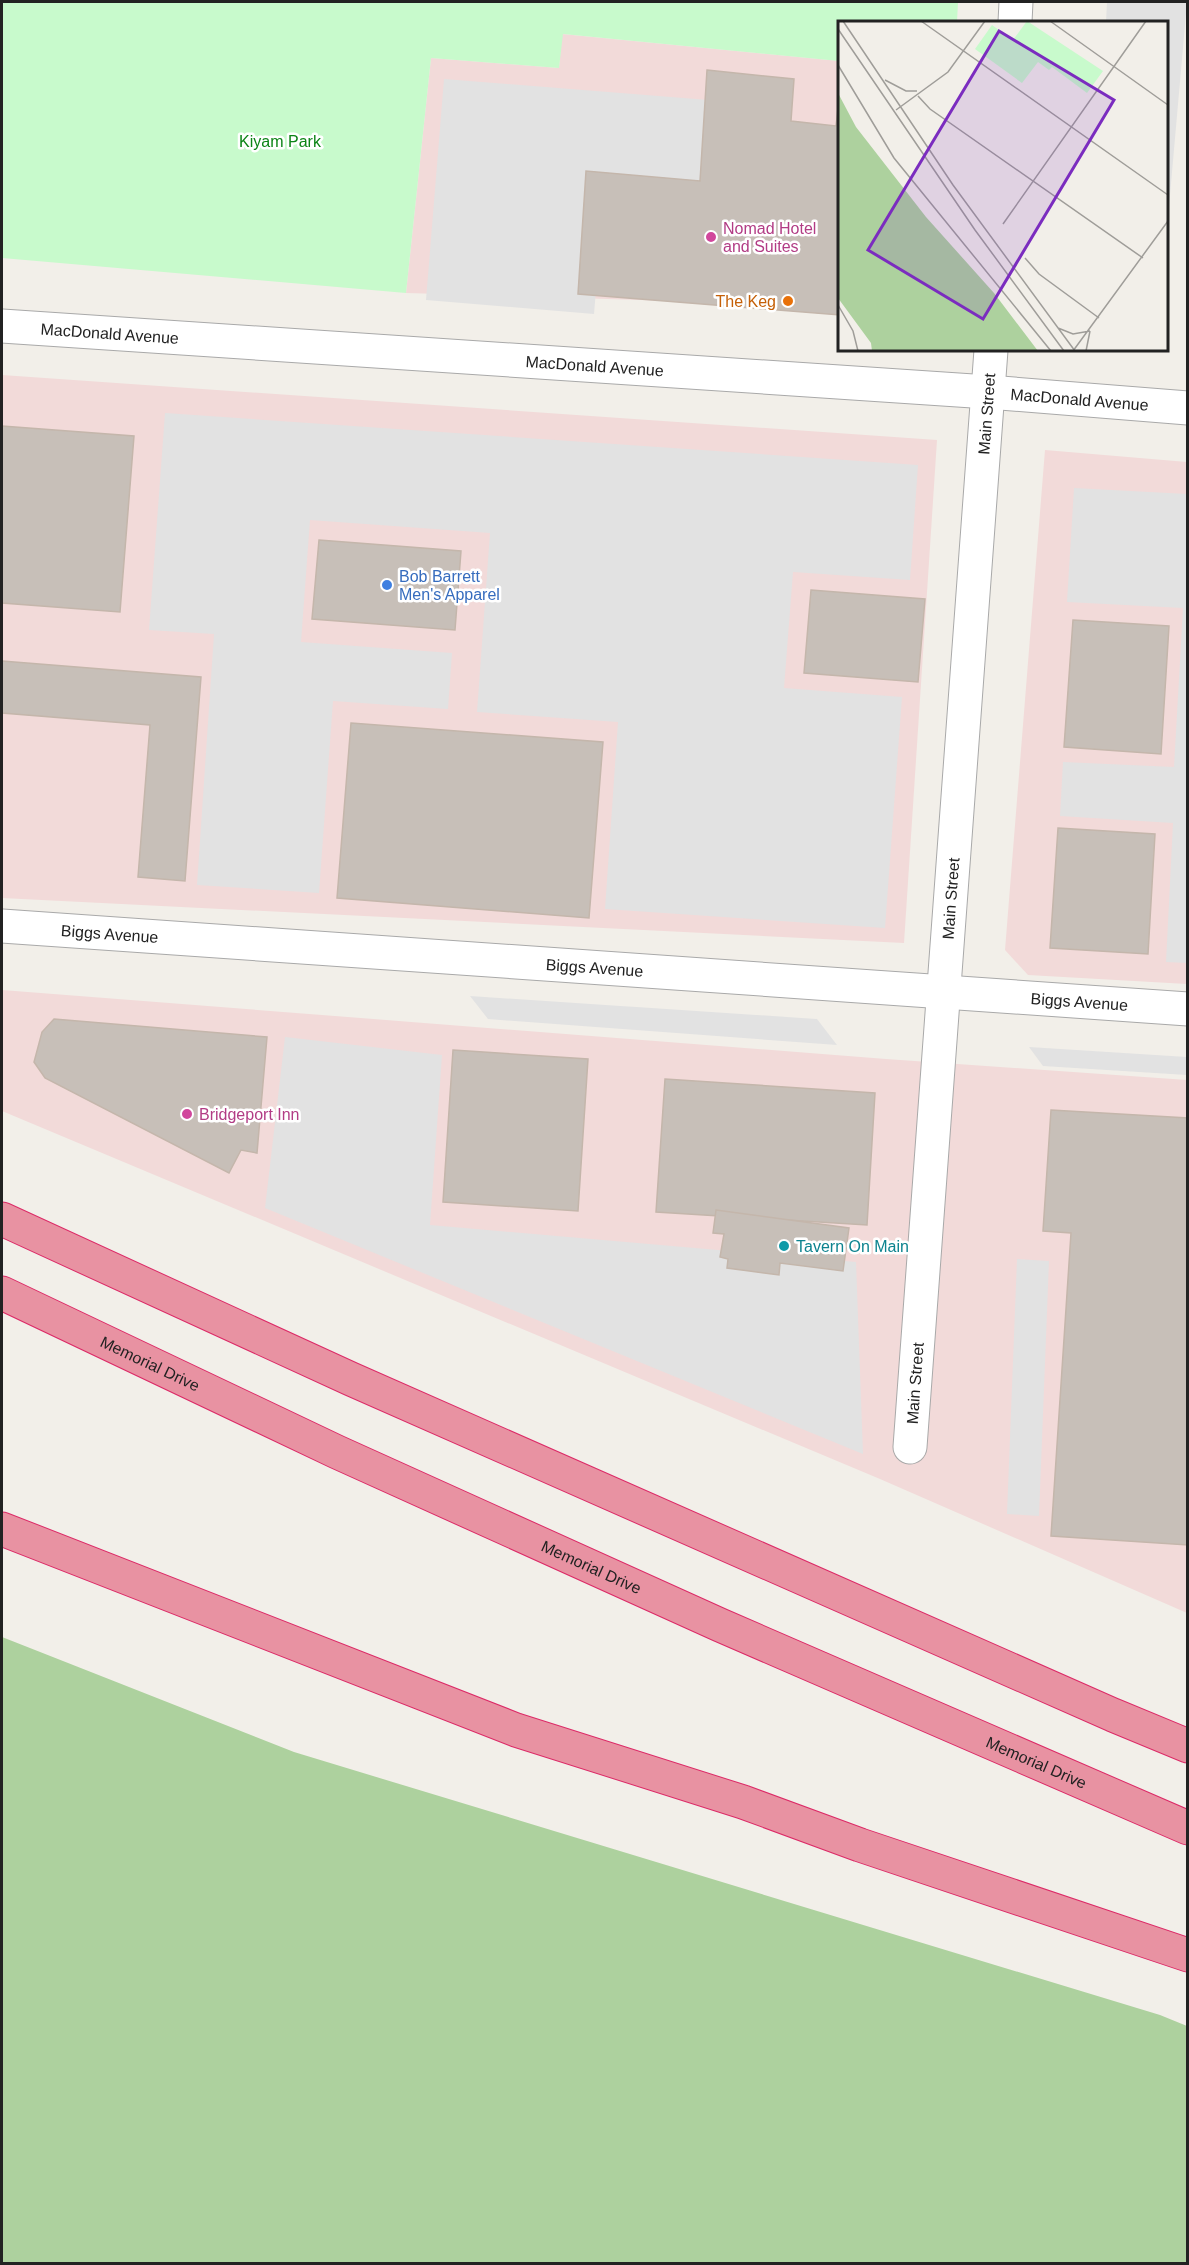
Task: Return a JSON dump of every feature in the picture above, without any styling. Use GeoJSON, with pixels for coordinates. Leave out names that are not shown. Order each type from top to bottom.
{"type":"FeatureCollection","features":[{"type":"Feature","properties":{"kind":"highway"},"geometry":{"type":"LineString","coordinates":[[2,1219],[351,1379],[1188,1746]]}},
{"type":"Feature","properties":{"kind":"highway","name":"Memorial Drive"},"geometry":{"type":"LineString","coordinates":[[2,1293],[337,1452],[720,1625],[1188,1828]]}},
{"type":"Feature","properties":{"kind":"highway"},"geometry":{"type":"LineString","coordinates":[[2,1529],[516,1730],[743,1802],[860,1845],[1188,1955]]}},
{"type":"Feature","properties":{"kind":"street"},"geometry":{"type":"LineString","coordinates":[[1015,21],[1016,2]]}},
{"type":"Feature","properties":{"kind":"street","name":"MacDonald Avenue"},"geometry":{"type":"LineString","coordinates":[[2,326],[988,392],[1188,408]]}},
{"type":"Feature","properties":{"kind":"street","name":"Main Street"},"geometry":{"type":"LineString","coordinates":[[910,1446],[991,351]]}},
{"type":"Feature","properties":{"kind":"street","name":"Biggs Avenue"},"geometry":{"type":"LineString","coordinates":[[2,926],[1188,1009]]}},
{"type":"Feature","properties":{"kind":"shaded area"},"geometry":{"type":"Polygon","coordinates":[[[1107,2],[1187,2],[1168,218],[1168,21],[1106,21],[1107,2]]]}},
{"type":"Feature","properties":{"kind":"shaded area"},"geometry":{"type":"Polygon","coordinates":[[[562,34],[838,61],[838,306],[406,293],[431,58],[559,68],[562,34]]]}},
{"type":"Feature","properties":{"kind":"shaded area"},"geometry":{"type":"Polygon","coordinates":[[[444,79],[721,101],[714,191],[605,182],[594,314],[426,300],[444,79]]]}},
{"type":"Feature","properties":{"kind":"shaded area"},"geometry":{"type":"Polygon","coordinates":[[[2,375],[937,440],[904,943],[2,898],[2,375]]]}},
{"type":"Feature","properties":{"kind":"shaded area"},"geometry":{"type":"Polygon","coordinates":[[[165,413],[918,465],[910,580],[793,572],[784,688],[902,697],[885,928],[605,909],[618,722],[477,712],[490,533],[310,520],[301,642],[452,653],[448,709],[333,701],[319,893],[197,885],[214,634],[149,630],[165,413]]]}},
{"type":"Feature","properties":{"kind":"shaded area"},"geometry":{"type":"Polygon","coordinates":[[[1045,450],[1187,462],[1187,984],[1028,975],[1005,950],[1045,450]]]}},
{"type":"Feature","properties":{"kind":"shaded area"},"geometry":{"type":"Polygon","coordinates":[[[1074,488],[1187,494],[1187,963],[1166,962],[1173,823],[1060,816],[1063,762],[1174,767],[1183,608],[1067,602],[1074,488]]]}},
{"type":"Feature","properties":{"kind":"shaded area"},"geometry":{"type":"Polygon","coordinates":[[[2,990],[886,1059],[1187,1080],[1187,1613],[880,1479],[2,1111],[2,990]]]}},
{"type":"Feature","properties":{"kind":"shaded area"},"geometry":{"type":"Polygon","coordinates":[[[470,996],[817,1019],[837,1045],[488,1019],[470,996]]]}},
{"type":"Feature","properties":{"kind":"shaded area"},"geometry":{"type":"Polygon","coordinates":[[[285,1037],[442,1055],[430,1225],[856,1262],[863,1454],[265,1208],[285,1037]]]}},
{"type":"Feature","properties":{"kind":"shaded area"},"geometry":{"type":"Polygon","coordinates":[[[1029,1047],[1187,1057],[1187,1075],[1043,1066],[1029,1047]]]}},
{"type":"Feature","properties":{"kind":"shaded area"},"geometry":{"type":"Polygon","coordinates":[[[1017,1259],[1049,1261],[1039,1516],[1007,1514],[1017,1259]]]}},
{"type":"Feature","properties":{"kind":"green space","name":"Kiyam Park"},"geometry":{"type":"Polygon","coordinates":[[[2,2],[958,2],[957,21],[838,21],[838,61],[563,34],[559,68],[431,58],[406,293],[2,258],[2,2]]]}},
{"type":"Feature","properties":{"kind":"green space"},"geometry":{"type":"Polygon","coordinates":[[[2,1637],[294,1752],[1160,2015],[1187,2026],[1187,2263],[2,2263],[2,1637]]]}},
{"type":"Feature","properties":{"kind":"building","name":"Nomad Hotel and Suites"},"geometry":{"type":"Polygon","coordinates":[[[707,70],[794,79],[791,121],[836,126],[838,108],[838,315],[578,294],[586,171],[700,181],[707,70]]]}},
{"type":"Feature","properties":{"kind":"building"},"geometry":{"type":"Polygon","coordinates":[[[2,426],[134,436],[120,612],[2,603],[2,426]]]}},
{"type":"Feature","properties":{"kind":"building","name":"Bob Barrett Men's Apparel"},"geometry":{"type":"Polygon","coordinates":[[[319,540],[461,551],[455,630],[312,619],[319,540]]]}},
{"type":"Feature","properties":{"kind":"building"},"geometry":{"type":"Polygon","coordinates":[[[811,590],[925,599],[918,682],[804,673],[811,590]]]}},
{"type":"Feature","properties":{"kind":"building"},"geometry":{"type":"Polygon","coordinates":[[[1073,620],[1169,626],[1161,754],[1064,747],[1073,620]]]}},
{"type":"Feature","properties":{"kind":"building"},"geometry":{"type":"Polygon","coordinates":[[[2,661],[201,677],[185,881],[138,877],[150,725],[2,713],[2,661]]]}},
{"type":"Feature","properties":{"kind":"building"},"geometry":{"type":"Polygon","coordinates":[[[351,723],[603,742],[589,918],[337,898],[351,723]]]}},
{"type":"Feature","properties":{"kind":"building"},"geometry":{"type":"Polygon","coordinates":[[[1058,828],[1155,834],[1148,954],[1050,948],[1058,828]]]}},
{"type":"Feature","properties":{"kind":"building","name":"Bridgeport Inn"},"geometry":{"type":"Polygon","coordinates":[[[54,1019],[267,1037],[257,1153],[241,1150],[229,1173],[45,1078],[34,1062],[42,1032],[54,1019]]]}},
{"type":"Feature","properties":{"kind":"building"},"geometry":{"type":"Polygon","coordinates":[[[453,1050],[588,1059],[578,1211],[443,1202],[453,1050]]]}},
{"type":"Feature","properties":{"kind":"building"},"geometry":{"type":"Polygon","coordinates":[[[665,1079],[875,1093],[867,1225],[656,1212],[665,1079]]]}},
{"type":"Feature","properties":{"kind":"building"},"geometry":{"type":"Polygon","coordinates":[[[1051,1110],[1188,1118],[1188,1545],[1051,1536],[1071,1233],[1043,1231],[1051,1110]]]}},
{"type":"Feature","properties":{"kind":"building","name":"Tavern On Main"},"geometry":{"type":"Polygon","coordinates":[[[716,1210],[849,1228],[843,1271],[780,1263],[779,1275],[727,1268],[728,1259],[720,1257],[724,1234],[713,1233],[716,1210]]]}},
{"type":"Feature","properties":{"kind":"place","name":"Nomad Hotel and Suites"},"geometry":{"type":"Point","coordinates":[711,237]}},
{"type":"Feature","properties":{"kind":"place","name":"The Keg"},"geometry":{"type":"Point","coordinates":[788,301]}},
{"type":"Feature","properties":{"kind":"place","name":"Bob Barrett Men's Apparel"},"geometry":{"type":"Point","coordinates":[387,585]}},
{"type":"Feature","properties":{"kind":"place","name":"Bridgeport Inn"},"geometry":{"type":"Point","coordinates":[187,1114]}},
{"type":"Feature","properties":{"kind":"place","name":"Tavern On Main"},"geometry":{"type":"Point","coordinates":[784,1246]}}]}
